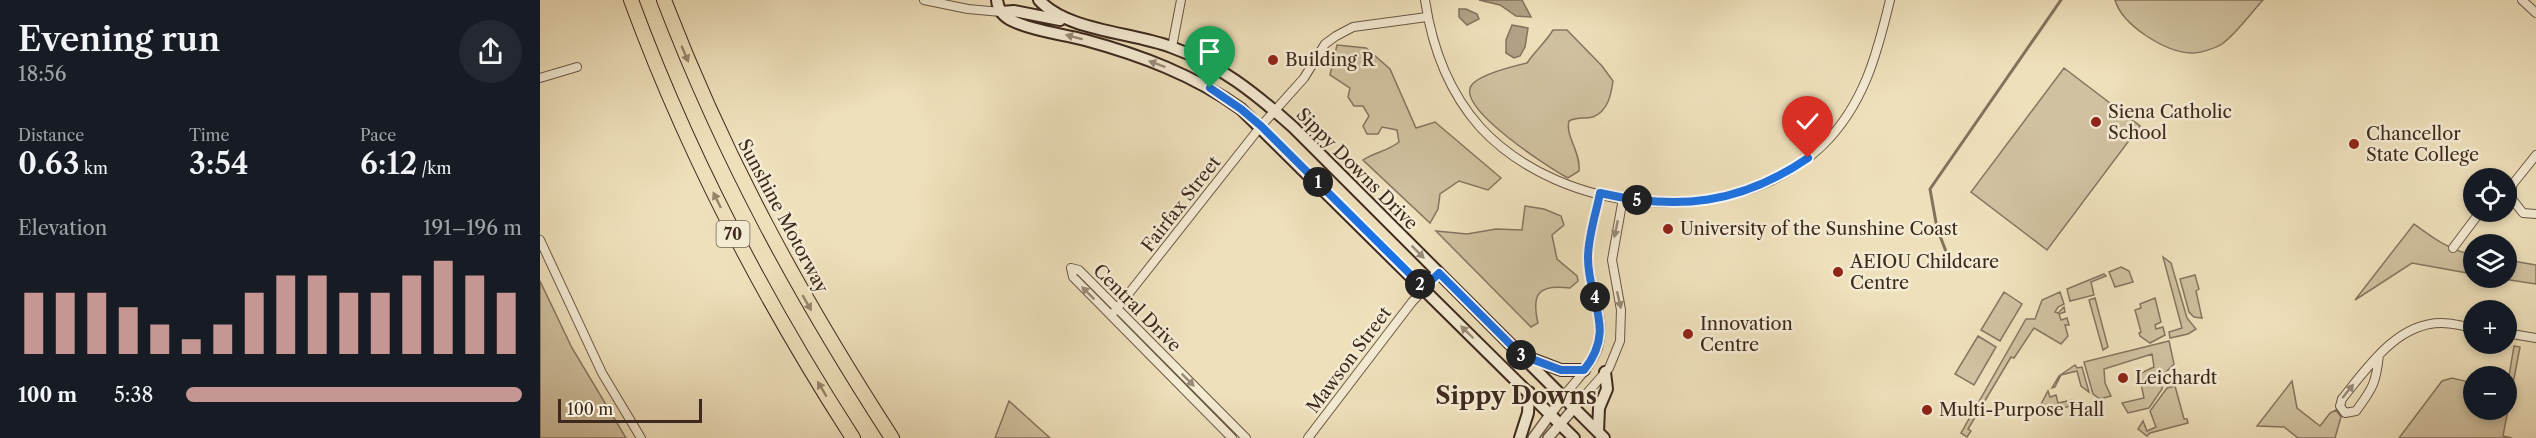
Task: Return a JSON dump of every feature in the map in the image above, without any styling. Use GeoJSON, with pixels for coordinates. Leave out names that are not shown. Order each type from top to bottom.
{"type":"FeatureCollection","features":[{"type":"Feature","properties":{"kind":"highway","name":"70"},"geometry":{"type":"LineString","coordinates":[[631,0],[672,104],[729,227],[790,335],[854,438]]}},
{"type":"Feature","properties":{"kind":"highway","name":"Sunshine Motorway"},"geometry":{"type":"LineString","coordinates":[[664,0],[723,142],[773,242],[814,314],[892,438]]}},
{"type":"Feature","properties":{"kind":"main road"},"geometry":{"type":"LineString","coordinates":[[997,0],[1001,12]]}},
{"type":"Feature","properties":{"kind":"main road"},"geometry":{"type":"LineString","coordinates":[[1001,12],[1009,8],[1012,0]]}},
{"type":"Feature","properties":{"kind":"main road","name":"Sippy Downs Drive"},"geometry":{"type":"LineString","coordinates":[[1039,0],[1053,13],[1070,21],[1125,33],[1172,47],[1234,78],[1274,110],[1601,435]]}},
{"type":"Feature","properties":{"kind":"main road"},"geometry":{"type":"LineString","coordinates":[[1001,12],[1014,11],[1070,21]]}},
{"type":"Feature","properties":{"kind":"main road","name":"Sippy Downs Drive"},"geometry":{"type":"LineString","coordinates":[[1001,12],[1017,23],[1088,41],[1182,74],[1223,96],[1261,126],[1574,438]]}},
{"type":"Feature","properties":{"kind":"main road"},"geometry":{"type":"LineString","coordinates":[[1521,355],[1561,370],[1584,370]]}},
{"type":"Feature","properties":{"kind":"main road"},"geometry":{"type":"LineString","coordinates":[[1601,435],[1599,408],[1607,389],[1605,372]]}},
{"type":"Feature","properties":{"kind":"main road"},"geometry":{"type":"LineString","coordinates":[[1520,438],[1528,413],[1529,392]]}},
{"type":"Feature","properties":{"kind":"street"},"geometry":{"type":"LineString","coordinates":[[924,0],[973,10],[1001,12]]}},
{"type":"Feature","properties":{"kind":"street"},"geometry":{"type":"LineString","coordinates":[[1172,47],[1181,0]]}},
{"type":"Feature","properties":{"kind":"street"},"geometry":{"type":"LineString","coordinates":[[1425,0],[1433,43],[1447,77],[1463,104],[1481,127],[1509,152],[1532,168],[1575,186],[1623,198],[1671,203],[1714,199],[1762,184],[1808,158],[1832,135],[1865,84],[1879,49],[1890,0]]}},
{"type":"Feature","properties":{"kind":"street"},"geometry":{"type":"LineString","coordinates":[[2522,0],[2536,13]]}},
{"type":"Feature","properties":{"kind":"street","name":"Fairfax Street"},"geometry":{"type":"LineString","coordinates":[[1114,313],[1261,126],[1304,78],[1320,50],[1336,36],[1365,25],[1427,17]]}},
{"type":"Feature","properties":{"kind":"street"},"geometry":{"type":"LineString","coordinates":[[540,78],[577,67]]}},
{"type":"Feature","properties":{"kind":"street"},"geometry":{"type":"LineString","coordinates":[[2517,178],[2536,155]]}},
{"type":"Feature","properties":{"kind":"street"},"geometry":{"type":"LineString","coordinates":[[1533,438],[1597,350],[1601,332],[1599,311],[1590,277],[1588,256],[1600,193]]}},
{"type":"Feature","properties":{"kind":"street"},"geometry":{"type":"LineString","coordinates":[[1548,438],[1605,372],[1617,351],[1622,329],[1622,310],[1612,260],[1623,198]]}},
{"type":"Feature","properties":{"kind":"street"},"geometry":{"type":"LineString","coordinates":[[2517,207],[2523,213],[2536,214]]}},
{"type":"Feature","properties":{"kind":"street"},"geometry":{"type":"LineString","coordinates":[[2453,248],[2472,222]]}},
{"type":"Feature","properties":{"kind":"street"},"geometry":{"type":"LineString","coordinates":[[540,240],[602,373],[641,438]]}},
{"type":"Feature","properties":{"kind":"street","name":"Central Drive"},"geometry":{"type":"LineString","coordinates":[[1232,438],[1114,313],[1078,270],[1071,268],[1073,277],[1114,313],[1246,438]]}},
{"type":"Feature","properties":{"kind":"street","name":"Mawson Street"},"geometry":{"type":"LineString","coordinates":[[1308,438],[1424,288],[1439,273]]}},
{"type":"Feature","properties":{"kind":"street"},"geometry":{"type":"LineString","coordinates":[[2379,355],[2376,381],[2372,389],[2356,411],[2345,413],[2340,406],[2342,399],[2379,355],[2396,340],[2422,327],[2442,323],[2463,326]]}},
{"type":"Feature","properties":{"kind":"street"},"geometry":{"type":"LineString","coordinates":[[2517,335],[2536,338]]}},
{"type":"Feature","properties":{"kind":"shaded area"},"geometry":{"type":"Polygon","coordinates":[[[1479,0],[1522,0],[1531,17],[1516,16],[1500,5],[1479,0]]]}},
{"type":"Feature","properties":{"kind":"shaded area"},"geometry":{"type":"Polygon","coordinates":[[[2115,0],[2263,0],[2228,40],[2216,47],[2194,53],[2169,48],[2146,36],[2126,19],[2115,0]]]}},
{"type":"Feature","properties":{"kind":"shaded area"},"geometry":{"type":"Polygon","coordinates":[[[1459,9],[1466,9],[1477,14],[1479,19],[1467,25],[1459,17],[1459,9]]]}},
{"type":"Feature","properties":{"kind":"shaded area"},"geometry":{"type":"Polygon","coordinates":[[[1512,25],[1528,28],[1525,47],[1520,56],[1514,58],[1506,53],[1506,40],[1512,25]]]}},
{"type":"Feature","properties":{"kind":"shaded area"},"geometry":{"type":"Polygon","coordinates":[[[1553,30],[1567,30],[1602,66],[1613,81],[1610,97],[1602,111],[1593,117],[1569,121],[1569,132],[1578,157],[1579,171],[1568,178],[1526,151],[1491,123],[1470,96],[1471,86],[1481,78],[1527,63],[1553,30]]]}},
{"type":"Feature","properties":{"kind":"shaded area"},"geometry":{"type":"Polygon","coordinates":[[[1337,45],[1366,48],[1390,69],[1416,128],[1435,122],[1501,178],[1488,190],[1459,181],[1440,194],[1438,209],[1430,223],[1363,160],[1399,142],[1397,130],[1382,127],[1378,134],[1367,134],[1363,126],[1369,116],[1363,106],[1354,106],[1348,97],[1350,88],[1330,75],[1337,45]]]}},
{"type":"Feature","properties":{"kind":"shaded area"},"geometry":{"type":"Polygon","coordinates":[[[2064,68],[2140,126],[2047,250],[1971,192],[2064,68]]]}},
{"type":"Feature","properties":{"kind":"shaded area"},"geometry":{"type":"Polygon","coordinates":[[[1525,206],[1544,209],[1561,216],[1564,225],[1552,235],[1557,259],[1577,276],[1578,281],[1570,288],[1544,289],[1537,298],[1538,323],[1531,327],[1436,231],[1467,234],[1496,229],[1522,230],[1525,206]]]}},
{"type":"Feature","properties":{"kind":"shaded area"},"geometry":{"type":"Polygon","coordinates":[[[2414,224],[2435,239],[2463,253],[2463,272],[2412,263],[2355,300],[2414,224]]]}},
{"type":"Feature","properties":{"kind":"shaded area"},"geometry":{"type":"Polygon","coordinates":[[[2163,257],[2171,263],[2187,318],[2196,329],[2188,334],[2170,338],[2169,332],[2182,328],[2163,257]]]}},
{"type":"Feature","properties":{"kind":"shaded area"},"geometry":{"type":"Polygon","coordinates":[[[2517,262],[2536,265],[2536,284],[2517,281],[2517,262]]]}},
{"type":"Feature","properties":{"kind":"shaded area"},"geometry":{"type":"Polygon","coordinates":[[[2121,267],[2129,271],[2133,282],[2115,287],[2109,272],[2121,267]]]}},
{"type":"Feature","properties":{"kind":"shaded area"},"geometry":{"type":"Polygon","coordinates":[[[2104,274],[2106,276],[2091,282],[2094,295],[2070,301],[2067,289],[2104,274]]]}},
{"type":"Feature","properties":{"kind":"shaded area"},"geometry":{"type":"Polygon","coordinates":[[[2195,275],[2202,318],[2194,317],[2189,312],[2180,279],[2195,275]]]}},
{"type":"Feature","properties":{"kind":"shaded area"},"geometry":{"type":"Polygon","coordinates":[[[540,281],[572,348],[626,438],[540,438],[540,281]]]}},
{"type":"Feature","properties":{"kind":"shaded area"},"geometry":{"type":"Polygon","coordinates":[[[2004,292],[2022,304],[2000,341],[1981,330],[2004,292]]]}},
{"type":"Feature","properties":{"kind":"shaded area"},"geometry":{"type":"Polygon","coordinates":[[[2060,292],[2064,304],[2055,312],[2058,313],[2064,307],[2065,312],[2059,314],[2061,320],[2067,318],[2069,325],[2065,325],[2068,336],[2061,344],[2034,328],[2014,358],[2011,357],[1968,429],[1971,431],[1967,437],[1961,433],[2026,319],[2035,319],[2042,300],[2060,292]]]}},
{"type":"Feature","properties":{"kind":"shaded area"},"geometry":{"type":"Polygon","coordinates":[[[2095,298],[2108,347],[2103,350],[2089,300],[2095,298]]]}},
{"type":"Feature","properties":{"kind":"shaded area"},"geometry":{"type":"Polygon","coordinates":[[[2155,298],[2161,322],[2155,325],[2156,329],[2163,327],[2165,335],[2150,343],[2140,336],[2135,310],[2141,308],[2140,304],[2155,298]]]}},
{"type":"Feature","properties":{"kind":"shaded area"},"geometry":{"type":"Polygon","coordinates":[[[1978,336],[1996,347],[1974,385],[1955,374],[1978,336]]]}},
{"type":"Feature","properties":{"kind":"shaded area"},"geometry":{"type":"Polygon","coordinates":[[[2169,341],[2174,364],[2165,373],[2162,389],[2149,408],[2128,413],[2122,403],[2144,398],[2139,374],[2154,367],[2152,354],[2104,369],[2105,383],[2111,396],[2100,399],[2093,394],[2084,362],[2169,341]]]}},
{"type":"Feature","properties":{"kind":"shaded area"},"geometry":{"type":"Polygon","coordinates":[[[2517,346],[2520,347],[2516,366],[2511,366],[2513,354],[2517,354],[2517,346]]]}},
{"type":"Feature","properties":{"kind":"shaded area"},"geometry":{"type":"Polygon","coordinates":[[[2075,365],[2077,368],[2082,367],[2089,392],[2081,386],[2077,371],[2061,375],[2055,387],[2052,388],[2059,376],[2075,365]]]}},
{"type":"Feature","properties":{"kind":"shaded area"},"geometry":{"type":"Polygon","coordinates":[[[2452,378],[2463,381],[2463,420],[2506,420],[2503,436],[2512,438],[2399,438],[2442,381],[2452,378]]]}},
{"type":"Feature","properties":{"kind":"shaded area"},"geometry":{"type":"Polygon","coordinates":[[[2292,381],[2297,408],[2320,426],[2330,413],[2336,410],[2341,417],[2335,438],[2298,438],[2284,427],[2257,426],[2292,381]]]}},
{"type":"Feature","properties":{"kind":"shaded area"},"geometry":{"type":"Polygon","coordinates":[[[2175,386],[2184,419],[2187,419],[2188,423],[2150,433],[2147,436],[2138,429],[2143,421],[2147,431],[2156,427],[2150,411],[2167,388],[2175,386]]]}},
{"type":"Feature","properties":{"kind":"shaded area"},"geometry":{"type":"Polygon","coordinates":[[[2048,391],[2050,397],[2056,395],[2058,403],[2072,400],[2078,404],[2044,413],[2041,404],[2048,391]]]}},
{"type":"Feature","properties":{"kind":"shaded area"},"geometry":{"type":"Polygon","coordinates":[[[1009,401],[1050,438],[995,438],[1009,401]]]}},
{"type":"Feature","properties":{"kind":"waterway"},"geometry":{"type":"LineString","coordinates":[[1950,262],[1937,228],[1930,189],[2061,0]]}},
{"type":"Feature","properties":{"kind":"place","name":"Building R"},"geometry":{"type":"Point","coordinates":[1273,60]}},
{"type":"Feature","properties":{"kind":"place","name":"Siena Catholic School"},"geometry":{"type":"Point","coordinates":[2096,122]}},
{"type":"Feature","properties":{"kind":"place","name":"Chancellor State College"},"geometry":{"type":"Point","coordinates":[2354,144]}},
{"type":"Feature","properties":{"kind":"place","name":"University of the Sunshine Coast"},"geometry":{"type":"Point","coordinates":[1668,229]}},
{"type":"Feature","properties":{"kind":"place","name":"AEIOU Childcare Centre"},"geometry":{"type":"Point","coordinates":[1838,272]}},
{"type":"Feature","properties":{"kind":"place","name":"Innovation Centre"},"geometry":{"type":"Point","coordinates":[1688,334]}},
{"type":"Feature","properties":{"kind":"place","name":"Leichardt"},"geometry":{"type":"Point","coordinates":[2123,378]}},
{"type":"Feature","properties":{"kind":"place","name":"Multi-Purpose Hall"},"geometry":{"type":"Point","coordinates":[1927,410]}},
{"type":"Feature","properties":{"kind":"district","name":"Sippy Downs"},"geometry":{"type":"Point","coordinates":[1516,395]}},
{"type":"Feature","properties":{"kind":"route"},"geometry":{"type":"LineString","coordinates":[[1210,88],[1261,126],[1424,288],[1439,273],[1521,355],[1561,370],[1584,370],[1597,350],[1600,340],[1601,324],[1590,277],[1588,256],[1600,193],[1649,202],[1697,202],[1731,195],[1762,184],[1808,158]]}}]}
